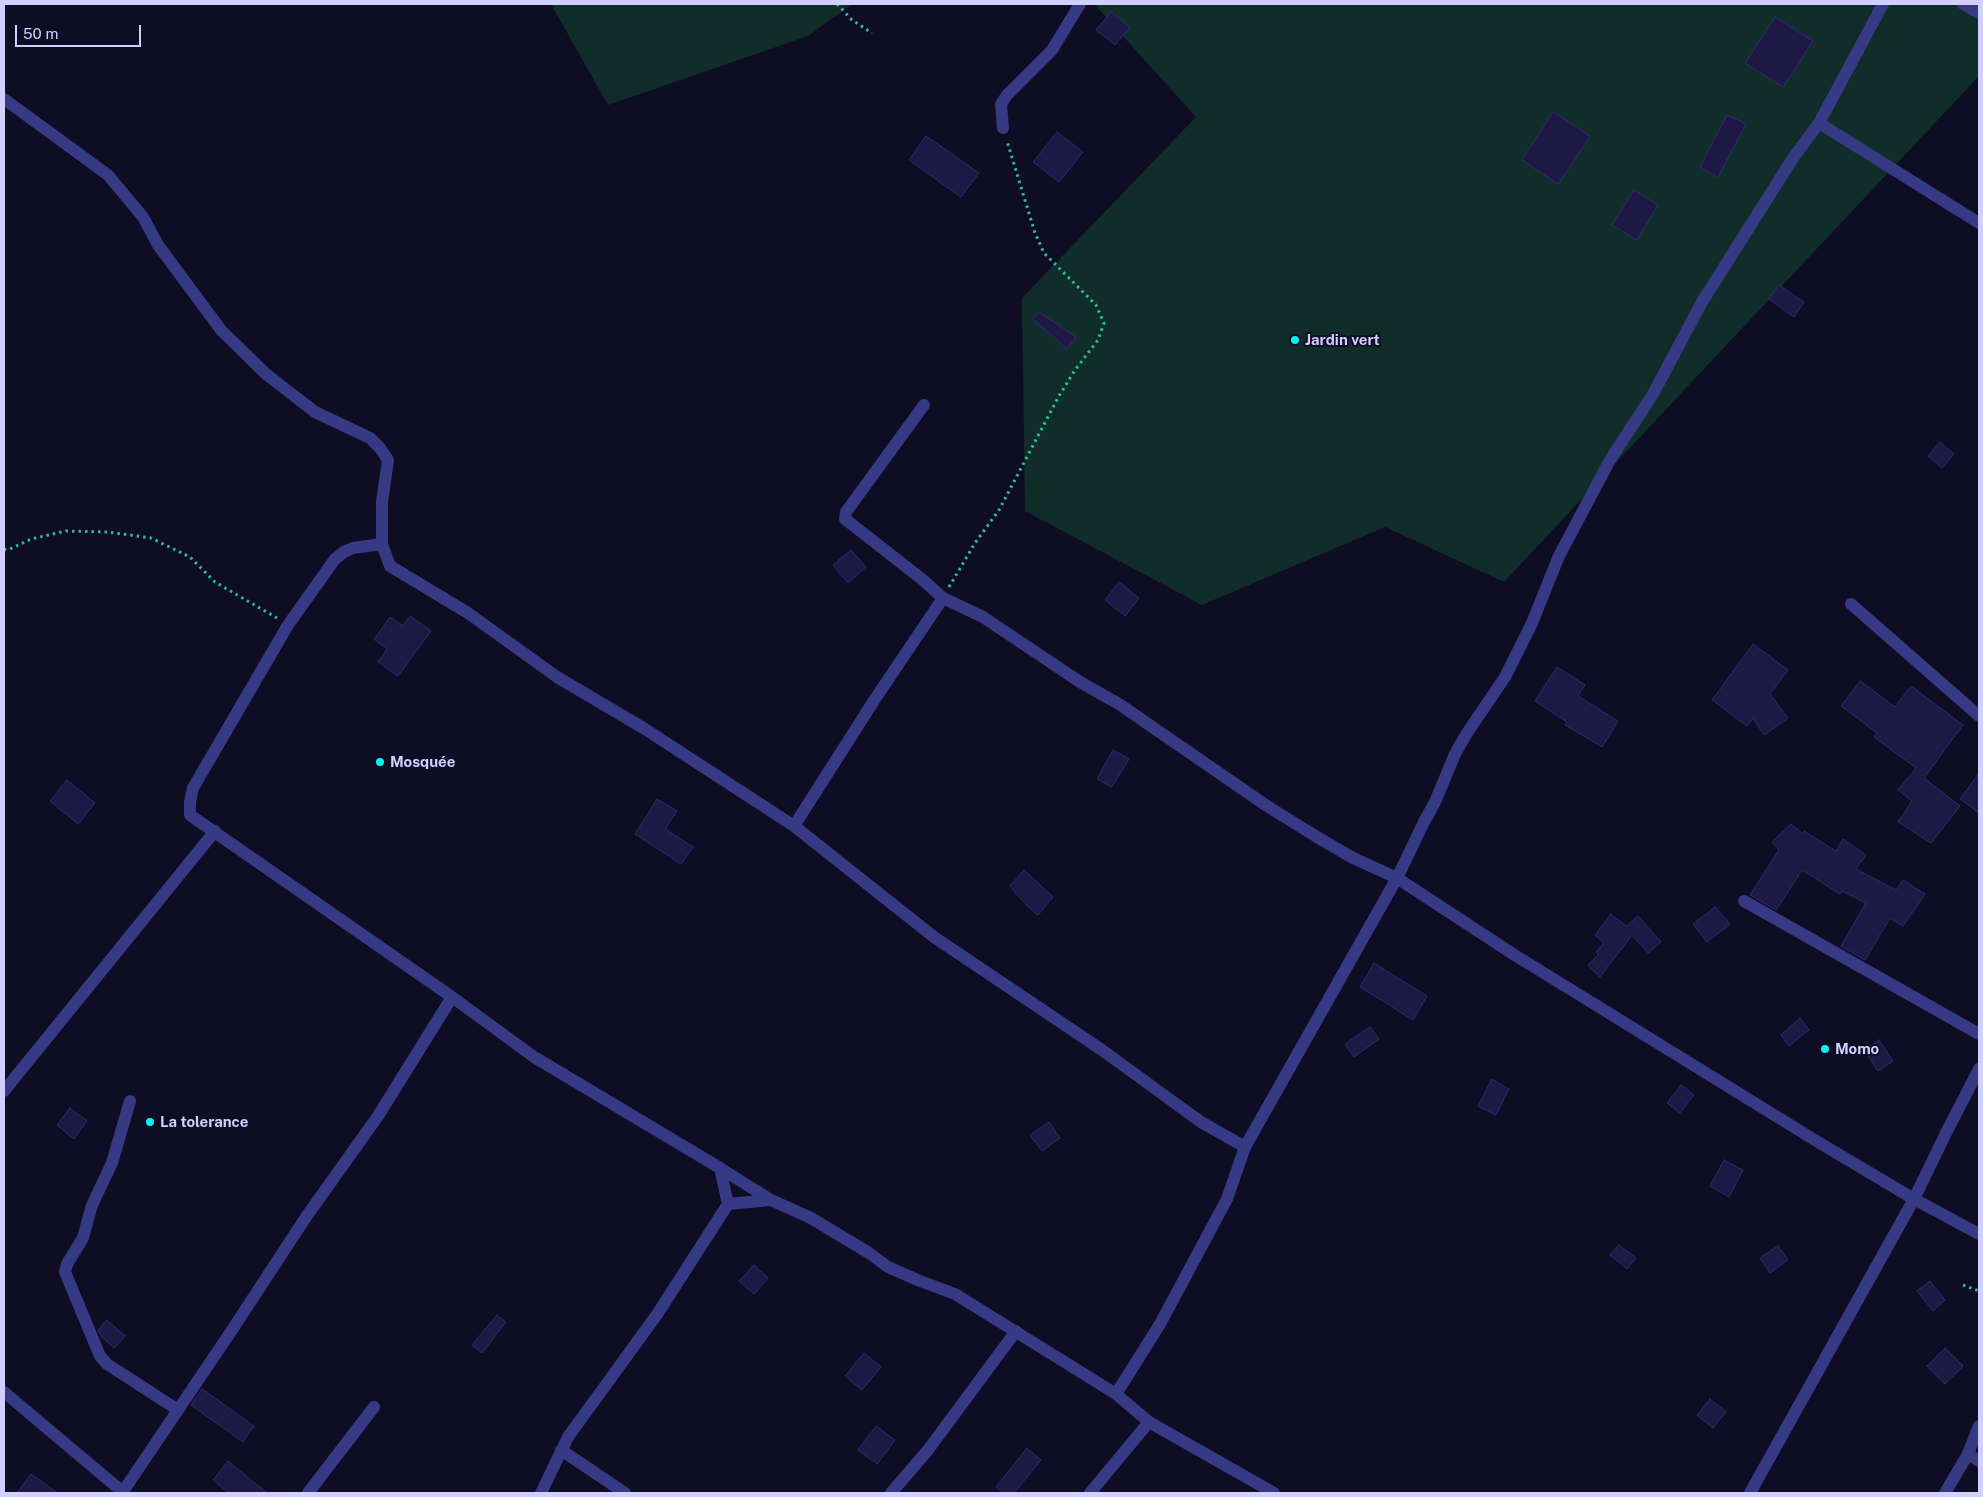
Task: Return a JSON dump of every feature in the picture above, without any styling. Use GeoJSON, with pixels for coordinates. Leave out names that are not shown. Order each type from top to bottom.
{"type":"FeatureCollection","features":[{"type":"Feature","properties":{"kind":"street"},"geometry":{"type":"LineString","coordinates":[[1003,128],[1001,104],[1052,50],[1080,4]]}},
{"type":"Feature","properties":{"kind":"street"},"geometry":{"type":"LineString","coordinates":[[1116,1394],[1160,1324],[1227,1199],[1245,1147],[1397,878],[1435,802],[1455,754],[1505,677],[1532,623],[1559,556],[1610,460],[1653,394],[1702,302],[1793,158],[1819,123],[1884,4]]}},
{"type":"Feature","properties":{"kind":"street"},"geometry":{"type":"LineString","coordinates":[[1963,4],[1979,13]]}},
{"type":"Feature","properties":{"kind":"street"},"geometry":{"type":"LineString","coordinates":[[4,99],[108,176],[143,217],[158,245],[221,330],[266,374],[315,412],[370,438],[380,448],[388,460],[382,502],[382,544],[390,566],[468,613],[557,676],[645,729],[794,826],[934,937],[1102,1050],[1201,1122],[1245,1147]]}},
{"type":"Feature","properties":{"kind":"street"},"geometry":{"type":"LineString","coordinates":[[1819,123],[1979,223]]}},
{"type":"Feature","properties":{"kind":"street"},"geometry":{"type":"LineString","coordinates":[[924,405],[846,512],[845,519],[943,598],[983,617],[1080,682],[1119,704],[1267,806],[1317,837],[1353,858],[1397,878],[1530,965],[1818,1142],[1914,1199],[1979,1234]]}},
{"type":"Feature","properties":{"kind":"street"},"geometry":{"type":"LineString","coordinates":[[382,544],[353,548],[335,559],[288,625],[193,788],[190,815],[452,997],[534,1057],[771,1200],[811,1218],[869,1253],[888,1267],[920,1282],[955,1294],[1116,1394],[1149,1422],[1274,1493]]}},
{"type":"Feature","properties":{"kind":"street"},"geometry":{"type":"LineString","coordinates":[[794,826],[875,699],[943,598]]}},
{"type":"Feature","properties":{"kind":"street"},"geometry":{"type":"LineString","coordinates":[[1851,604],[1979,716]]}},
{"type":"Feature","properties":{"kind":"street"},"geometry":{"type":"LineString","coordinates":[[4,1091],[215,831]]}},
{"type":"Feature","properties":{"kind":"street"},"geometry":{"type":"LineString","coordinates":[[1744,901],[1979,1034]]}},
{"type":"Feature","properties":{"kind":"street"},"geometry":{"type":"LineString","coordinates":[[4,1392],[123,1493],[306,1217],[378,1116],[452,997]]}},
{"type":"Feature","properties":{"kind":"street"},"geometry":{"type":"LineString","coordinates":[[1750,1493],[1914,1199],[1979,1069]]}},
{"type":"Feature","properties":{"kind":"street"},"geometry":{"type":"LineString","coordinates":[[130,1101],[112,1163],[92,1206],[84,1238],[67,1264],[66,1272],[100,1356],[107,1364],[178,1410]]}},
{"type":"Feature","properties":{"kind":"street"},"geometry":{"type":"LineString","coordinates":[[541,1493],[568,1437],[658,1313],[728,1204],[720,1168]]}},
{"type":"Feature","properties":{"kind":"street"},"geometry":{"type":"LineString","coordinates":[[728,1204],[771,1200]]}},
{"type":"Feature","properties":{"kind":"street"},"geometry":{"type":"LineString","coordinates":[[890,1493],[928,1450],[1016,1331]]}},
{"type":"Feature","properties":{"kind":"street"},"geometry":{"type":"LineString","coordinates":[[308,1493],[374,1407]]}},
{"type":"Feature","properties":{"kind":"street"},"geometry":{"type":"LineString","coordinates":[[1090,1493],[1149,1422]]}},
{"type":"Feature","properties":{"kind":"street"},"geometry":{"type":"LineString","coordinates":[[1945,1493],[1968,1454],[1979,1426]]}},
{"type":"Feature","properties":{"kind":"street"},"geometry":{"type":"LineString","coordinates":[[561,1450],[625,1493]]}},
{"type":"Feature","properties":{"kind":"street"},"geometry":{"type":"LineString","coordinates":[[1968,1454],[1979,1461]]}},
{"type":"Feature","properties":{"kind":"path"},"geometry":{"type":"LineString","coordinates":[[837,4],[852,20],[872,33]]}},
{"type":"Feature","properties":{"kind":"path"},"geometry":{"type":"LineString","coordinates":[[943,598],[970,550],[1000,510],[1059,396],[1075,370],[1098,340],[1104,323],[1096,305],[1044,253],[1035,233],[1003,128]]}},
{"type":"Feature","properties":{"kind":"path"},"geometry":{"type":"LineString","coordinates":[[4,549],[8,550],[31,539],[66,531],[108,532],[150,538],[190,557],[216,582],[288,625]]}},
{"type":"Feature","properties":{"kind":"path"},"geometry":{"type":"LineString","coordinates":[[1962,1286],[1979,1291]]}},
{"type":"Feature","properties":{"kind":"green space"},"geometry":{"type":"Polygon","coordinates":[[[551,4],[852,4],[808,36],[608,105],[551,4]]]}},
{"type":"Feature","properties":{"kind":"green space"},"geometry":{"type":"Polygon","coordinates":[[[1094,4],[1979,4],[1979,76],[1504,582],[1385,527],[1202,605],[1025,511],[1022,298],[1196,117],[1094,4]]]}},
{"type":"Feature","properties":{"kind":"building"},"geometry":{"type":"Polygon","coordinates":[[[1111,12],[1130,27],[1115,45],[1096,30],[1111,12]]]}},
{"type":"Feature","properties":{"kind":"building"},"geometry":{"type":"Polygon","coordinates":[[[1775,17],[1813,41],[1783,87],[1745,63],[1775,17]]]}},
{"type":"Feature","properties":{"kind":"building"},"geometry":{"type":"Polygon","coordinates":[[[1553,112],[1590,136],[1558,184],[1522,160],[1553,112]]]}},
{"type":"Feature","properties":{"kind":"building"},"geometry":{"type":"Polygon","coordinates":[[[1727,115],[1746,124],[1718,177],[1700,167],[1727,115]]]}},
{"type":"Feature","properties":{"kind":"building"},"geometry":{"type":"Polygon","coordinates":[[[1057,132],[1083,152],[1059,182],[1033,162],[1057,132]]]}},
{"type":"Feature","properties":{"kind":"building"},"geometry":{"type":"Polygon","coordinates":[[[926,136],[979,173],[961,197],[909,160],[926,136]]]}},
{"type":"Feature","properties":{"kind":"building"},"geometry":{"type":"Polygon","coordinates":[[[1634,190],[1658,205],[1637,240],[1612,225],[1634,190]]]}},
{"type":"Feature","properties":{"kind":"building"},"geometry":{"type":"Polygon","coordinates":[[[1779,285],[1804,302],[1794,317],[1769,299],[1779,285]]]}},
{"type":"Feature","properties":{"kind":"building"},"geometry":{"type":"Polygon","coordinates":[[[1039,312],[1076,337],[1067,349],[1033,319],[1039,312]]]}},
{"type":"Feature","properties":{"kind":"building"},"geometry":{"type":"Polygon","coordinates":[[[1940,442],[1954,454],[1942,468],[1928,456],[1940,442]]]}},
{"type":"Feature","properties":{"kind":"building"},"geometry":{"type":"Polygon","coordinates":[[[851,550],[866,567],[848,583],[833,565],[851,550]]]}},
{"type":"Feature","properties":{"kind":"building"},"geometry":{"type":"Polygon","coordinates":[[[1119,582],[1139,598],[1125,616],[1105,600],[1119,582]]]}},
{"type":"Feature","properties":{"kind":"building"},"geometry":{"type":"Polygon","coordinates":[[[410,616],[431,631],[398,676],[378,662],[387,649],[374,639],[390,617],[403,626],[410,616]]]}},
{"type":"Feature","properties":{"kind":"building"},"geometry":{"type":"Polygon","coordinates":[[[1753,644],[1788,670],[1770,694],[1788,718],[1764,735],[1753,718],[1747,726],[1712,700],[1753,644]]]}},
{"type":"Feature","properties":{"kind":"building"},"geometry":{"type":"Polygon","coordinates":[[[1557,667],[1585,685],[1578,696],[1618,721],[1602,747],[1565,725],[1567,722],[1535,701],[1557,667]]]}},
{"type":"Feature","properties":{"kind":"building"},"geometry":{"type":"Polygon","coordinates":[[[1860,681],[1895,707],[1911,686],[1963,725],[1924,778],[1960,806],[1931,843],[1898,822],[1912,801],[1898,790],[1916,768],[1874,737],[1877,733],[1841,706],[1860,681]]]}},
{"type":"Feature","properties":{"kind":"building"},"geometry":{"type":"Polygon","coordinates":[[[1113,750],[1129,759],[1112,787],[1097,779],[1113,750]]]}},
{"type":"Feature","properties":{"kind":"building"},"geometry":{"type":"Polygon","coordinates":[[[1979,773],[1979,813],[1960,799],[1979,773]]]}},
{"type":"Feature","properties":{"kind":"building"},"geometry":{"type":"Polygon","coordinates":[[[67,780],[95,803],[78,824],[50,801],[67,780]]]}},
{"type":"Feature","properties":{"kind":"building"},"geometry":{"type":"Polygon","coordinates":[[[657,799],[677,811],[665,829],[693,847],[681,864],[635,834],[657,799]]]}},
{"type":"Feature","properties":{"kind":"building"},"geometry":{"type":"Polygon","coordinates":[[[1791,824],[1803,834],[1804,831],[1836,851],[1843,839],[1866,855],[1856,869],[1896,890],[1903,880],[1925,894],[1903,926],[1890,918],[1865,960],[1841,946],[1866,903],[1842,891],[1840,894],[1802,870],[1776,910],[1750,895],[1779,850],[1772,842],[1791,824]]]}},
{"type":"Feature","properties":{"kind":"building"},"geometry":{"type":"Polygon","coordinates":[[[1024,870],[1053,897],[1038,915],[1026,905],[1010,886],[1024,870]]]}},
{"type":"Feature","properties":{"kind":"building"},"geometry":{"type":"Polygon","coordinates":[[[1715,907],[1730,924],[1707,942],[1693,924],[1715,907]]]}},
{"type":"Feature","properties":{"kind":"building"},"geometry":{"type":"Polygon","coordinates":[[[1611,914],[1626,926],[1638,916],[1661,942],[1648,953],[1632,935],[1600,977],[1588,965],[1599,954],[1596,952],[1604,943],[1595,935],[1611,914]]]}},
{"type":"Feature","properties":{"kind":"building"},"geometry":{"type":"Polygon","coordinates":[[[1374,963],[1427,996],[1413,1020],[1360,987],[1374,963]]]}},
{"type":"Feature","properties":{"kind":"building"},"geometry":{"type":"Polygon","coordinates":[[[1800,1018],[1809,1030],[1789,1046],[1781,1035],[1800,1018]]]}},
{"type":"Feature","properties":{"kind":"building"},"geometry":{"type":"Polygon","coordinates":[[[1370,1027],[1379,1039],[1354,1057],[1345,1044],[1370,1027]]]}},
{"type":"Feature","properties":{"kind":"building"},"geometry":{"type":"Polygon","coordinates":[[[1879,1040],[1893,1061],[1878,1071],[1864,1050],[1879,1040]]]}},
{"type":"Feature","properties":{"kind":"building"},"geometry":{"type":"Polygon","coordinates":[[[1492,1079],[1509,1089],[1496,1115],[1478,1106],[1492,1079]]]}},
{"type":"Feature","properties":{"kind":"building"},"geometry":{"type":"Polygon","coordinates":[[[1681,1085],[1694,1095],[1680,1113],[1667,1103],[1681,1085]]]}},
{"type":"Feature","properties":{"kind":"building"},"geometry":{"type":"Polygon","coordinates":[[[70,1108],[87,1121],[74,1139],[57,1125],[70,1108]]]}},
{"type":"Feature","properties":{"kind":"building"},"geometry":{"type":"Polygon","coordinates":[[[1049,1122],[1060,1138],[1042,1151],[1030,1135],[1049,1122]]]}},
{"type":"Feature","properties":{"kind":"building"},"geometry":{"type":"Polygon","coordinates":[[[1724,1160],[1743,1170],[1729,1197],[1710,1186],[1724,1160]]]}},
{"type":"Feature","properties":{"kind":"building"},"geometry":{"type":"Polygon","coordinates":[[[1619,1245],[1636,1258],[1627,1269],[1610,1255],[1619,1245]]]}},
{"type":"Feature","properties":{"kind":"building"},"geometry":{"type":"Polygon","coordinates":[[[1778,1246],[1788,1260],[1770,1273],[1760,1258],[1778,1246]]]}},
{"type":"Feature","properties":{"kind":"building"},"geometry":{"type":"Polygon","coordinates":[[[754,1265],[768,1278],[754,1294],[739,1281],[754,1265]]]}},
{"type":"Feature","properties":{"kind":"building"},"geometry":{"type":"Polygon","coordinates":[[[1930,1281],[1945,1300],[1933,1311],[1917,1291],[1930,1281]]]}},
{"type":"Feature","properties":{"kind":"building"},"geometry":{"type":"Polygon","coordinates":[[[497,1315],[506,1322],[482,1353],[472,1345],[497,1315]]]}},
{"type":"Feature","properties":{"kind":"building"},"geometry":{"type":"Polygon","coordinates":[[[107,1320],[125,1336],[114,1348],[101,1336],[98,1330],[107,1320]]]}},
{"type":"Feature","properties":{"kind":"building"},"geometry":{"type":"Polygon","coordinates":[[[1945,1348],[1963,1366],[1945,1384],[1927,1366],[1945,1348]]]}},
{"type":"Feature","properties":{"kind":"building"},"geometry":{"type":"Polygon","coordinates":[[[864,1353],[881,1367],[862,1390],[845,1376],[864,1353]]]}},
{"type":"Feature","properties":{"kind":"building"},"geometry":{"type":"Polygon","coordinates":[[[202,1389],[254,1426],[243,1442],[191,1405],[202,1389]]]}},
{"type":"Feature","properties":{"kind":"building"},"geometry":{"type":"Polygon","coordinates":[[[1710,1399],[1726,1412],[1713,1428],[1697,1415],[1710,1399]]]}},
{"type":"Feature","properties":{"kind":"building"},"geometry":{"type":"Polygon","coordinates":[[[876,1426],[895,1440],[877,1464],[858,1450],[876,1426]]]}},
{"type":"Feature","properties":{"kind":"building"},"geometry":{"type":"Polygon","coordinates":[[[1027,1448],[1041,1460],[1014,1493],[1003,1493],[996,1487],[1027,1448]]]}},
{"type":"Feature","properties":{"kind":"building"},"geometry":{"type":"Polygon","coordinates":[[[228,1461],[267,1493],[229,1493],[213,1480],[228,1461]]]}},
{"type":"Feature","properties":{"kind":"building"},"geometry":{"type":"Polygon","coordinates":[[[31,1474],[58,1493],[17,1493],[31,1474]]]}},
{"type":"Feature","properties":{"kind":"place","name":"Jardin vert"},"geometry":{"type":"Point","coordinates":[1295,340]}},
{"type":"Feature","properties":{"kind":"place","name":"Mosquée"},"geometry":{"type":"Point","coordinates":[380,762]}},
{"type":"Feature","properties":{"kind":"place","name":"Momo"},"geometry":{"type":"Point","coordinates":[1825,1049]}},
{"type":"Feature","properties":{"kind":"place","name":"La tolerance"},"geometry":{"type":"Point","coordinates":[150,1122]}}]}
